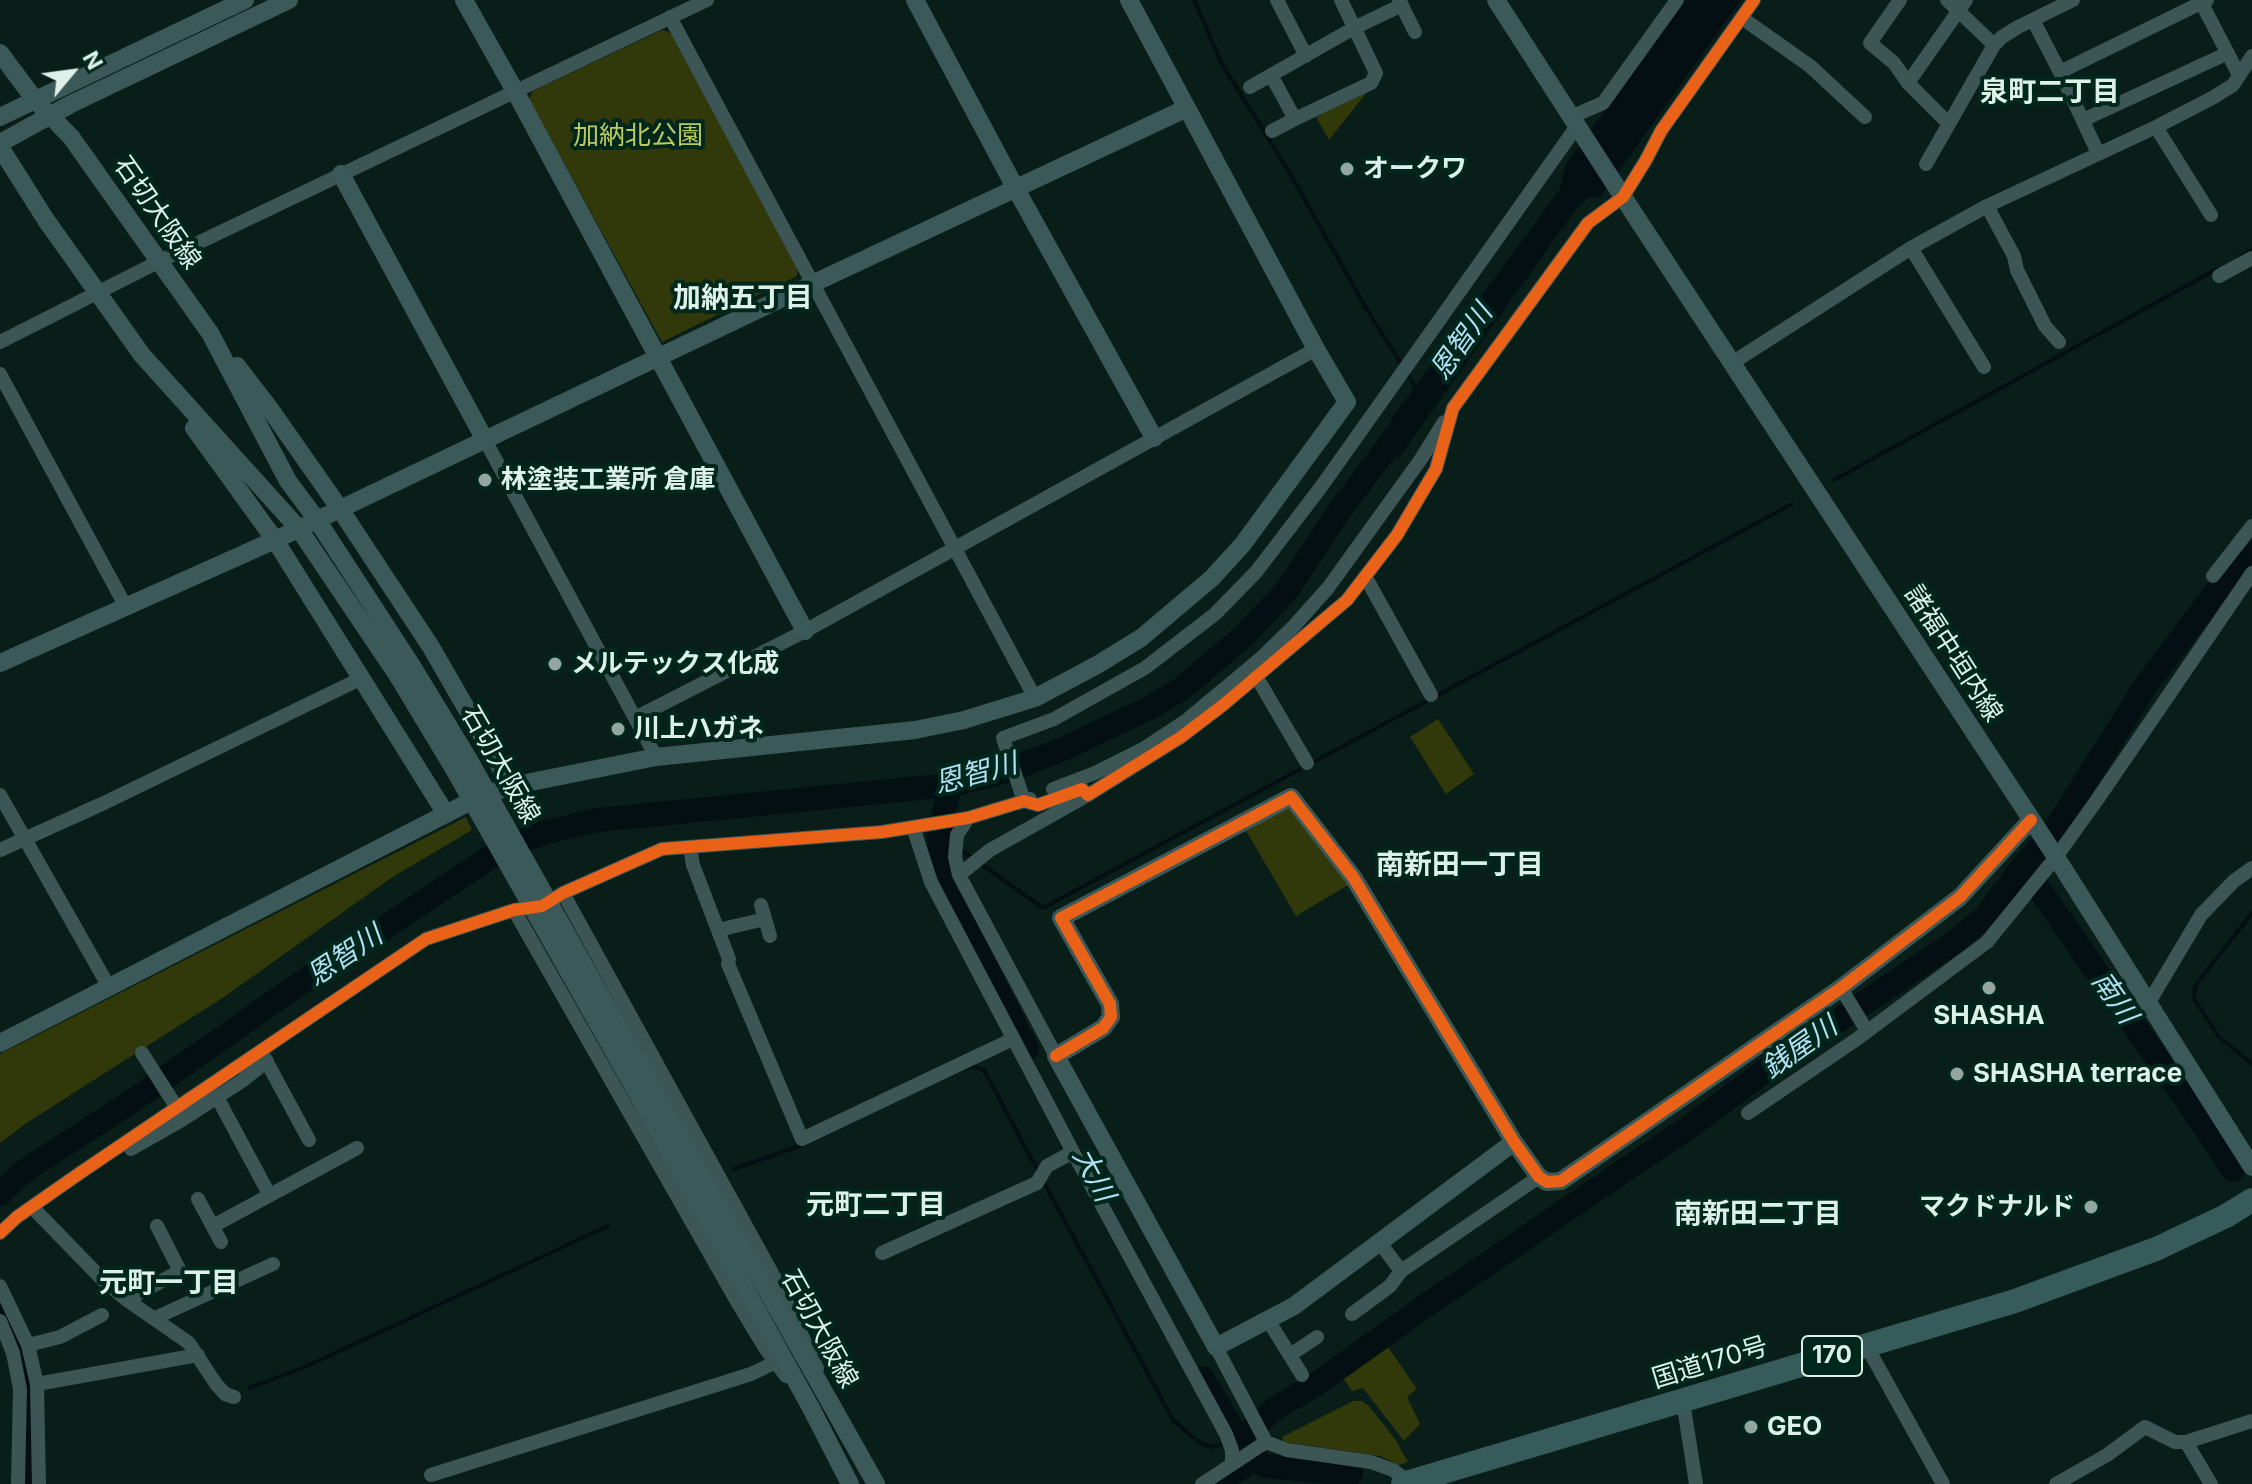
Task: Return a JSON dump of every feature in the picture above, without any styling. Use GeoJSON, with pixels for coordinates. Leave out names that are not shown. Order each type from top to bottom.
{"type":"FeatureCollection","features":[{"type":"Feature","properties":{"kind":"highway","name":"国道170号"},"geometry":{"type":"LineString","coordinates":[[1408,1483],[2015,1301],[2156,1249],[2226,1216],[2252,1200]]}},
{"type":"Feature","properties":{"kind":"street"},"geometry":{"type":"LineString","coordinates":[[0,117],[245,0]]}},
{"type":"Feature","properties":{"kind":"street"},"geometry":{"type":"LineString","coordinates":[[0,145],[50,115],[289,0]]}},
{"type":"Feature","properties":{"kind":"street"},"geometry":{"type":"LineString","coordinates":[[464,0],[805,631]]}},
{"type":"Feature","properties":{"kind":"street"},"geometry":{"type":"LineString","coordinates":[[0,342],[160,261],[707,0]]}},
{"type":"Feature","properties":{"kind":"street"},"geometry":{"type":"LineString","coordinates":[[915,0],[1154,438]]}},
{"type":"Feature","properties":{"kind":"street"},"geometry":{"type":"LineString","coordinates":[[0,1043],[477,798],[511,786],[656,757],[915,730],[964,720],[1035,698],[1097,665],[1141,638],[1212,578],[1243,544],[1347,402],[1129,0]]}},
{"type":"Feature","properties":{"kind":"street"},"geometry":{"type":"LineString","coordinates":[[1277,0],[1306,56]]}},
{"type":"Feature","properties":{"kind":"street"},"geometry":{"type":"LineString","coordinates":[[1272,131],[1371,83],[1376,73],[1341,0]]}},
{"type":"Feature","properties":{"kind":"street"},"geometry":{"type":"LineString","coordinates":[[1496,0],[1576,125]]}},
{"type":"Feature","properties":{"kind":"street"},"geometry":{"type":"LineString","coordinates":[[1024,801],[1003,738],[1054,719],[1145,668],[1215,614],[1256,572],[1321,487],[1576,125],[1603,103],[1677,0]]}},
{"type":"Feature","properties":{"kind":"street"},"geometry":{"type":"LineString","coordinates":[[0,1233],[80,1173],[177,1108],[264,1056],[426,939],[514,910],[542,906],[563,893],[662,849],[882,832],[968,818],[1024,801],[1095,773],[1143,749],[1187,720],[1259,660],[1328,588],[1421,459],[1453,408],[1588,223],[1623,197],[1661,131],[1754,0]]}},
{"type":"Feature","properties":{"kind":"street"},"geometry":{"type":"LineString","coordinates":[[1900,0],[1870,43],[1894,63],[1908,83],[1949,124]]}},
{"type":"Feature","properties":{"kind":"street"},"geometry":{"type":"LineString","coordinates":[[1926,164],[1994,45],[2002,37],[2073,0]]}},
{"type":"Feature","properties":{"kind":"street"},"geometry":{"type":"LineString","coordinates":[[2060,72],[2203,1],[2239,75]]}},
{"type":"Feature","properties":{"kind":"street"},"geometry":{"type":"LineString","coordinates":[[1250,87],[1400,3],[1415,32]]}},
{"type":"Feature","properties":{"kind":"street"},"geometry":{"type":"LineString","coordinates":[[1908,83],[1957,3],[1994,45]]}},
{"type":"Feature","properties":{"kind":"street"},"geometry":{"type":"LineString","coordinates":[[670,17],[1035,698]]}},
{"type":"Feature","properties":{"kind":"street"},"geometry":{"type":"LineString","coordinates":[[1742,18],[1810,66],[1865,117]]}},
{"type":"Feature","properties":{"kind":"street"},"geometry":{"type":"LineString","coordinates":[[2033,20],[2098,153]]}},
{"type":"Feature","properties":{"kind":"street","name":"石切大阪線"},"geometry":{"type":"LineString","coordinates":[[0,53],[35,100],[71,137],[210,333],[288,481],[412,666],[462,765],[634,1071],[876,1484]]}},
{"type":"Feature","properties":{"kind":"street"},"geometry":{"type":"LineString","coordinates":[[2083,120],[2228,53]]}},
{"type":"Feature","properties":{"kind":"street"},"geometry":{"type":"LineString","coordinates":[[1732,363],[1911,248],[1987,206],[2156,127],[2223,91],[2233,85],[2252,56]]}},
{"type":"Feature","properties":{"kind":"street"},"geometry":{"type":"LineString","coordinates":[[1271,75],[1295,119]]}},
{"type":"Feature","properties":{"kind":"street"},"geometry":{"type":"LineString","coordinates":[[0,663],[299,529],[1187,108]]}},
{"type":"Feature","properties":{"kind":"street","name":"諸福中垣内線"},"geometry":{"type":"LineString","coordinates":[[1576,125],[2050,848],[2252,1167]]}},
{"type":"Feature","properties":{"kind":"street"},"geometry":{"type":"LineString","coordinates":[[2156,127],[2211,215]]}},
{"type":"Feature","properties":{"kind":"street","name":"石切大阪線"},"geometry":{"type":"LineString","coordinates":[[0,145],[46,220],[142,355],[299,529],[462,765]]}},
{"type":"Feature","properties":{"kind":"street"},"geometry":{"type":"LineString","coordinates":[[341,174],[656,757]]}},
{"type":"Feature","properties":{"kind":"street"},"geometry":{"type":"LineString","coordinates":[[1987,206],[2014,256],[2017,270],[2045,326],[2059,342]]}},
{"type":"Feature","properties":{"kind":"street"},"geometry":{"type":"LineString","coordinates":[[1911,248],[1984,367]]}},
{"type":"Feature","properties":{"kind":"street"},"geometry":{"type":"LineString","coordinates":[[2219,276],[2252,258]]}},
{"type":"Feature","properties":{"kind":"street"},"geometry":{"type":"LineString","coordinates":[[210,333],[270,409],[340,509],[431,647],[511,786]]}},
{"type":"Feature","properties":{"kind":"street"},"geometry":{"type":"LineString","coordinates":[[635,718],[805,631],[1316,349]]}},
{"type":"Feature","properties":{"kind":"street"},"geometry":{"type":"LineString","coordinates":[[142,355],[275,540],[446,814]]}},
{"type":"Feature","properties":{"kind":"street"},"geometry":{"type":"LineString","coordinates":[[0,374],[126,607]]}},
{"type":"Feature","properties":{"kind":"street"},"geometry":{"type":"LineString","coordinates":[[959,875],[990,850],[1088,795],[1181,737],[1347,600],[1397,535],[1436,469],[1453,408]]}},
{"type":"Feature","properties":{"kind":"street"},"geometry":{"type":"LineString","coordinates":[[2213,576],[2252,526]]}},
{"type":"Feature","properties":{"kind":"street"},"geometry":{"type":"LineString","coordinates":[[1365,576],[1431,695]]}},
{"type":"Feature","properties":{"kind":"street"},"geometry":{"type":"LineString","coordinates":[[1748,1113],[1867,1031],[1987,942],[2050,848],[2249,584]]}},
{"type":"Feature","properties":{"kind":"street"},"geometry":{"type":"LineString","coordinates":[[1256,676],[1307,763]]}},
{"type":"Feature","properties":{"kind":"street"},"geometry":{"type":"LineString","coordinates":[[0,850],[360,679]]}},
{"type":"Feature","properties":{"kind":"street"},"geometry":{"type":"LineString","coordinates":[[1024,801],[1038,805],[1082,789],[1088,795]]}},
{"type":"Feature","properties":{"kind":"street"},"geometry":{"type":"LineString","coordinates":[[0,795],[109,987]]}},
{"type":"Feature","properties":{"kind":"street"},"geometry":{"type":"LineString","coordinates":[[1056,1056],[1103,1028],[1111,1017],[1110,1004],[1061,918],[1291,797],[1353,877],[1514,1142],[1539,1177],[1547,1182],[1561,1181],[1841,988],[1960,897],[2031,820]]}},
{"type":"Feature","properties":{"kind":"street"},"geometry":{"type":"LineString","coordinates":[[968,818],[957,835],[955,857],[959,875],[1216,1347],[1263,1441],[1287,1450],[1371,1462],[1393,1470],[1408,1483]]}},
{"type":"Feature","properties":{"kind":"street"},"geometry":{"type":"LineString","coordinates":[[913,827],[931,882],[1229,1441],[1235,1461]]}},
{"type":"Feature","properties":{"kind":"street"},"geometry":{"type":"LineString","coordinates":[[690,847],[693,865],[729,959],[728,964],[802,1139],[1013,1039]]}},
{"type":"Feature","properties":{"kind":"street"},"geometry":{"type":"LineString","coordinates":[[2148,1004],[2201,915],[2234,881],[2252,868]]}},
{"type":"Feature","properties":{"kind":"street"},"geometry":{"type":"LineString","coordinates":[[563,893],[778,1284],[811,1351],[829,1400]]}},
{"type":"Feature","properties":{"kind":"street"},"geometry":{"type":"LineString","coordinates":[[514,910],[739,1305],[811,1408]]}},
{"type":"Feature","properties":{"kind":"street"},"geometry":{"type":"LineString","coordinates":[[718,930],[763,912],[770,936]]}},
{"type":"Feature","properties":{"kind":"street"},"geometry":{"type":"LineString","coordinates":[[1841,988],[1867,1031]]}},
{"type":"Feature","properties":{"kind":"street"},"geometry":{"type":"LineString","coordinates":[[142,1053],[177,1108]]}},
{"type":"Feature","properties":{"kind":"street"},"geometry":{"type":"LineString","coordinates":[[80,1173],[110,1161],[182,1120],[217,1097],[264,1056]]}},
{"type":"Feature","properties":{"kind":"street"},"geometry":{"type":"LineString","coordinates":[[264,1056],[309,1140]]}},
{"type":"Feature","properties":{"kind":"street","name":"石切大阪線"},"geometry":{"type":"LineString","coordinates":[[634,1071],[850,1484]]}},
{"type":"Feature","properties":{"kind":"street"},"geometry":{"type":"LineString","coordinates":[[217,1097],[269,1194]]}},
{"type":"Feature","properties":{"kind":"street"},"geometry":{"type":"LineString","coordinates":[[1216,1347],[1294,1306],[1514,1142]]}},
{"type":"Feature","properties":{"kind":"street"},"geometry":{"type":"LineString","coordinates":[[213,1226],[357,1148]]}},
{"type":"Feature","properties":{"kind":"street"},"geometry":{"type":"LineString","coordinates":[[882,1253],[1041,1176],[1047,1166],[1073,1152]]}},
{"type":"Feature","properties":{"kind":"street"},"geometry":{"type":"LineString","coordinates":[[1352,1314],[1390,1286],[1401,1271],[1539,1177]]}},
{"type":"Feature","properties":{"kind":"street"},"geometry":{"type":"LineString","coordinates":[[198,1199],[221,1242]]}},
{"type":"Feature","properties":{"kind":"street"},"geometry":{"type":"LineString","coordinates":[[0,1246],[34,1209]]}},
{"type":"Feature","properties":{"kind":"street"},"geometry":{"type":"LineString","coordinates":[[34,1209],[103,1280],[189,1343],[216,1384],[225,1394],[234,1397]]}},
{"type":"Feature","properties":{"kind":"street"},"geometry":{"type":"LineString","coordinates":[[127,1300],[180,1271],[157,1226]]}},
{"type":"Feature","properties":{"kind":"street"},"geometry":{"type":"LineString","coordinates":[[1380,1243],[1401,1271]]}},
{"type":"Feature","properties":{"kind":"street"},"geometry":{"type":"LineString","coordinates":[[155,1318],[273,1264]]}},
{"type":"Feature","properties":{"kind":"street"},"geometry":{"type":"LineString","coordinates":[[0,1286],[28,1345],[37,1384],[39,1484]]}},
{"type":"Feature","properties":{"kind":"street"},"geometry":{"type":"LineString","coordinates":[[28,1345],[60,1337],[102,1315]]}},
{"type":"Feature","properties":{"kind":"street"},"geometry":{"type":"LineString","coordinates":[[1268,1320],[1302,1375]]}},
{"type":"Feature","properties":{"kind":"street"},"geometry":{"type":"LineString","coordinates":[[0,1321],[13,1353],[20,1389],[18,1484]]}},
{"type":"Feature","properties":{"kind":"street"},"geometry":{"type":"LineString","coordinates":[[1290,1355],[1317,1337]]}},
{"type":"Feature","properties":{"kind":"street"},"geometry":{"type":"LineString","coordinates":[[1866,1345],[1943,1484]]}},
{"type":"Feature","properties":{"kind":"street"},"geometry":{"type":"LineString","coordinates":[[37,1384],[198,1355]]}},
{"type":"Feature","properties":{"kind":"street"},"geometry":{"type":"LineString","coordinates":[[431,1475],[751,1374],[776,1362]]}},
{"type":"Feature","properties":{"kind":"street"},"geometry":{"type":"LineString","coordinates":[[1683,1401],[1696,1484]]}},
{"type":"Feature","properties":{"kind":"street"},"geometry":{"type":"LineString","coordinates":[[2056,1484],[2107,1455],[2145,1427],[2175,1442],[2186,1442],[2251,1425]]}},
{"type":"Feature","properties":{"kind":"street"},"geometry":{"type":"LineString","coordinates":[[1202,1484],[1263,1441]]}},
{"type":"Feature","properties":{"kind":"street"},"geometry":{"type":"LineString","coordinates":[[2186,1442],[2211,1484]]}},
{"type":"Feature","properties":{"kind":"green space","name":"加納北公園"},"geometry":{"type":"Polygon","coordinates":[[[662,30],[671,33],[798,268],[797,276],[662,342],[529,99],[533,91],[662,30]]]}},
{"type":"Feature","properties":{"kind":"green space"},"geometry":{"type":"Polygon","coordinates":[[[1367,92],[1329,140],[1316,117],[1367,92]]]}},
{"type":"Feature","properties":{"kind":"green space"},"geometry":{"type":"Polygon","coordinates":[[[1438,719],[1474,774],[1446,794],[1410,737],[1438,719]]]}},
{"type":"Feature","properties":{"kind":"green space"},"geometry":{"type":"Polygon","coordinates":[[[1282,807],[1292,809],[1350,884],[1296,916],[1245,829],[1282,807]]]}},
{"type":"Feature","properties":{"kind":"green space"},"geometry":{"type":"Polygon","coordinates":[[[466,817],[472,830],[391,878],[224,997],[0,1143],[0,1054],[466,817]]]}},
{"type":"Feature","properties":{"kind":"green space"},"geometry":{"type":"Polygon","coordinates":[[[1388,1347],[1417,1389],[1407,1397],[1420,1424],[1404,1441],[1363,1388],[1352,1391],[1342,1376],[1388,1347]]]}},
{"type":"Feature","properties":{"kind":"green space"},"geometry":{"type":"Polygon","coordinates":[[[1353,1401],[1368,1405],[1395,1439],[1408,1462],[1399,1465],[1380,1456],[1284,1442],[1282,1437],[1353,1401]]]}},
{"type":"Feature","properties":{"kind":"water","name":"恩智川"},"geometry":{"type":"Polygon","coordinates":[[[1685,0],[1741,0],[1601,196],[1588,198],[1576,209],[1398,459],[1391,420],[1560,189],[1566,164],[1685,0]]]}},
{"type":"Feature","properties":{"kind":"waterway"},"geometry":{"type":"LineString","coordinates":[[1194,0],[1222,64],[1403,366]]}},
{"type":"Feature","properties":{"kind":"waterway"},"geometry":{"type":"LineString","coordinates":[[2239,257],[2252,250]]}},
{"type":"Feature","properties":{"kind":"waterway"},"geometry":{"type":"LineString","coordinates":[[1834,480],[2217,269]]}},
{"type":"Feature","properties":{"kind":"waterway"},"geometry":{"type":"LineString","coordinates":[[1407,373],[1417,390]]}},
{"type":"Feature","properties":{"kind":"waterway","name":"恩智川"},"geometry":{"type":"LineString","coordinates":[[0,1194],[23,1172],[508,846],[547,832],[598,820],[950,785],[1004,772],[1061,750],[1151,707],[1180,690],[1244,636],[1288,589],[1338,513],[1413,413]]}},
{"type":"Feature","properties":{"kind":"waterway"},"geometry":{"type":"LineString","coordinates":[[981,864],[1043,908],[1792,504]]}},
{"type":"Feature","properties":{"kind":"waterway","name":"銭屋川"},"geometry":{"type":"LineString","coordinates":[[1239,1441],[1273,1410],[1315,1385],[1696,1122],[1769,1068],[1957,940],[1986,916],[2023,866],[2051,836],[2147,684],[2252,544]]}},
{"type":"Feature","properties":{"kind":"waterway","name":"大川"},"geometry":{"type":"LineString","coordinates":[[950,785],[939,836],[941,879],[1027,1049]]}},
{"type":"Feature","properties":{"kind":"waterway"},"geometry":{"type":"LineString","coordinates":[[939,836],[951,843]]}},
{"type":"Feature","properties":{"kind":"waterway"},"geometry":{"type":"LineString","coordinates":[[958,848],[974,859]]}},
{"type":"Feature","properties":{"kind":"waterway","name":"南川"},"geometry":{"type":"LineString","coordinates":[[2023,866],[2233,1170]]}},
{"type":"Feature","properties":{"kind":"waterway"},"geometry":{"type":"LineString","coordinates":[[2252,913],[2195,986],[2194,999],[2219,1037],[2252,1064]]}},
{"type":"Feature","properties":{"kind":"waterway"},"geometry":{"type":"LineString","coordinates":[[965,1069],[972,1066],[984,1070],[1038,1171]]}},
{"type":"Feature","properties":{"kind":"waterway"},"geometry":{"type":"LineString","coordinates":[[734,1169],[805,1144]]}},
{"type":"Feature","properties":{"kind":"waterway"},"geometry":{"type":"LineString","coordinates":[[1042,1179],[1173,1420],[1200,1443],[1211,1447],[1225,1444]]}},
{"type":"Feature","properties":{"kind":"waterway"},"geometry":{"type":"LineString","coordinates":[[249,1388],[305,1367],[608,1226]]}},
{"type":"Feature","properties":{"kind":"waterway"},"geometry":{"type":"LineString","coordinates":[[0,1308],[18,1347],[24,1380],[27,1484]]}},
{"type":"Feature","properties":{"kind":"waterway","name":"大川"},"geometry":{"type":"LineString","coordinates":[[1202,1378],[1251,1459],[1267,1466],[1351,1474]]}},
{"type":"Feature","properties":{"kind":"waterway"},"geometry":{"type":"LineString","coordinates":[[1216,1484],[1242,1467],[1245,1449]]}},
{"type":"Feature","properties":{"kind":"cycle path"},"geometry":{"type":"LineString","coordinates":[[0,1233],[17,1217],[80,1173],[426,939],[514,910],[542,906],[563,893],[662,849],[882,832],[968,818],[1024,801],[1038,805],[1082,789],[1088,795],[1181,737],[1347,600],[1397,535],[1436,469],[1453,408],[1588,223],[1623,197],[1661,131],[1754,0]]}},
{"type":"Feature","properties":{"kind":"cycle path"},"geometry":{"type":"LineString","coordinates":[[1056,1056],[1103,1028],[1111,1017],[1110,1004],[1061,918],[1291,797],[1353,877],[1514,1142],[1539,1177],[1547,1182],[1561,1181],[1841,988],[1960,897],[2031,820]]}},
{"type":"Feature","properties":{"kind":"place","name":"オークワ"},"geometry":{"type":"Point","coordinates":[1347,169]}},
{"type":"Feature","properties":{"kind":"place","name":"林塗装工業所 倉庫"},"geometry":{"type":"Point","coordinates":[485,480]}},
{"type":"Feature","properties":{"kind":"place","name":"メルテックス化成"},"geometry":{"type":"Point","coordinates":[555,664]}},
{"type":"Feature","properties":{"kind":"place","name":"川上ハガネ"},"geometry":{"type":"Point","coordinates":[618,729]}},
{"type":"Feature","properties":{"kind":"place","name":"SHASHA"},"geometry":{"type":"Point","coordinates":[1989,988]}},
{"type":"Feature","properties":{"kind":"place","name":"SHASHA terrace"},"geometry":{"type":"Point","coordinates":[1957,1074]}},
{"type":"Feature","properties":{"kind":"place","name":"マクドナルド"},"geometry":{"type":"Point","coordinates":[2091,1207]}},
{"type":"Feature","properties":{"kind":"place","name":"GEO"},"geometry":{"type":"Point","coordinates":[1751,1427]}},
{"type":"Feature","properties":{"kind":"district","name":"泉町二丁目"},"geometry":{"type":"Point","coordinates":[2050,93]}},
{"type":"Feature","properties":{"kind":"district","name":"加納五丁目"},"geometry":{"type":"Point","coordinates":[743,299]}},
{"type":"Feature","properties":{"kind":"district","name":"南新田一丁目"},"geometry":{"type":"Point","coordinates":[1460,866]}},
{"type":"Feature","properties":{"kind":"district","name":"元町二丁目"},"geometry":{"type":"Point","coordinates":[876,1206]}},
{"type":"Feature","properties":{"kind":"district","name":"南新田二丁目"},"geometry":{"type":"Point","coordinates":[1758,1215]}},
{"type":"Feature","properties":{"kind":"district","name":"元町一丁目"},"geometry":{"type":"Point","coordinates":[169,1284]}}]}
